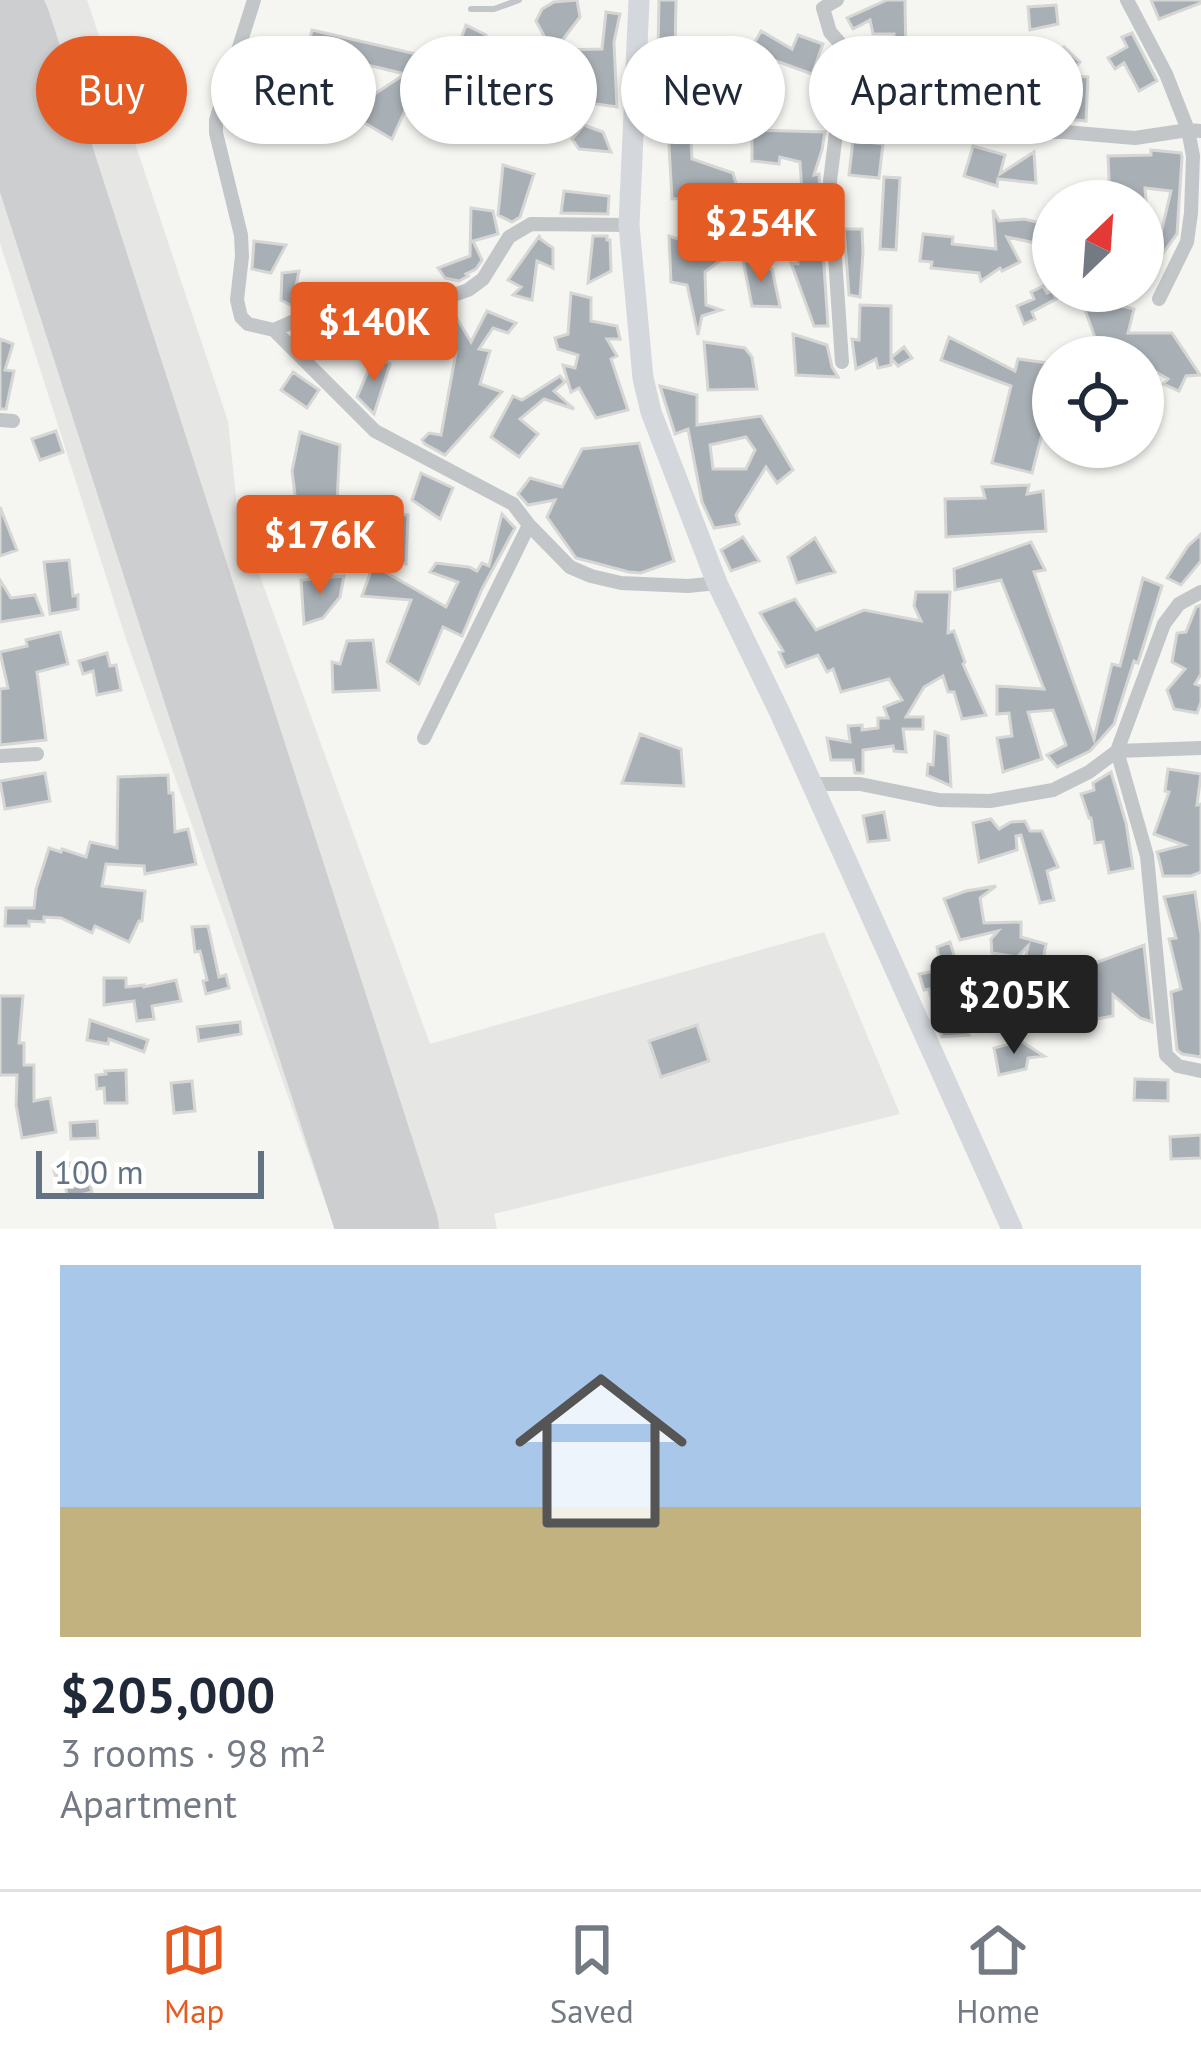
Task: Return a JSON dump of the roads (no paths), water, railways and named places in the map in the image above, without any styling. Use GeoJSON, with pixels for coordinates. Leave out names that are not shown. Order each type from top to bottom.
{"type":"FeatureCollection","features":[{"type":"Feature","properties":{"kind":"main road"},"geometry":{"type":"LineString","coordinates":[[636,1],[629,225],[643,378],[651,412],[717,583],[780,712],[1012,1229]]}},
{"type":"Feature","properties":{"kind":"street"},"geometry":{"type":"LineString","coordinates":[[254,0],[215,134],[241,235],[237,300],[248,324],[274,330],[375,431],[513,504],[570,567],[621,583],[717,583]]}},
{"type":"Feature","properties":{"kind":"street"},"geometry":{"type":"LineString","coordinates":[[834,36],[824,8],[837,0]]}},
{"type":"Feature","properties":{"kind":"street"},"geometry":{"type":"LineString","coordinates":[[1127,0],[1194,131],[1186,242],[1164,288]]}},
{"type":"Feature","properties":{"kind":"street"},"geometry":{"type":"LineString","coordinates":[[1083,134],[1135,138],[1194,131]]}},
{"type":"Feature","properties":{"kind":"street"},"geometry":{"type":"LineString","coordinates":[[835,144],[830,181],[842,362]]}},
{"type":"Feature","properties":{"kind":"street"},"geometry":{"type":"LineString","coordinates":[[274,330],[317,311],[362,311],[468,290],[483,279],[509,237],[531,224],[629,225]]}},
{"type":"Feature","properties":{"kind":"street"},"geometry":{"type":"LineString","coordinates":[[424,738],[529,525]]}},
{"type":"Feature","properties":{"kind":"street"},"geometry":{"type":"LineString","coordinates":[[811,784],[860,784],[939,800],[990,801],[1053,790],[1117,751],[1164,624],[1179,604],[1201,592]]}},
{"type":"Feature","properties":{"kind":"street"},"geometry":{"type":"LineString","coordinates":[[1117,751],[1201,748]]}},
{"type":"Feature","properties":{"kind":"street"},"geometry":{"type":"LineString","coordinates":[[1117,751],[1147,856],[1166,1055],[1178,1066],[1201,1071]]}},
{"type":"Feature","properties":{"kind":"street"},"geometry":{"type":"LineString","coordinates":[[0,757],[37,754]]}},
{"type":"Feature","properties":{"kind":"lane"},"geometry":{"type":"LineString","coordinates":[[471,9],[494,9],[518,0]]}}]}
